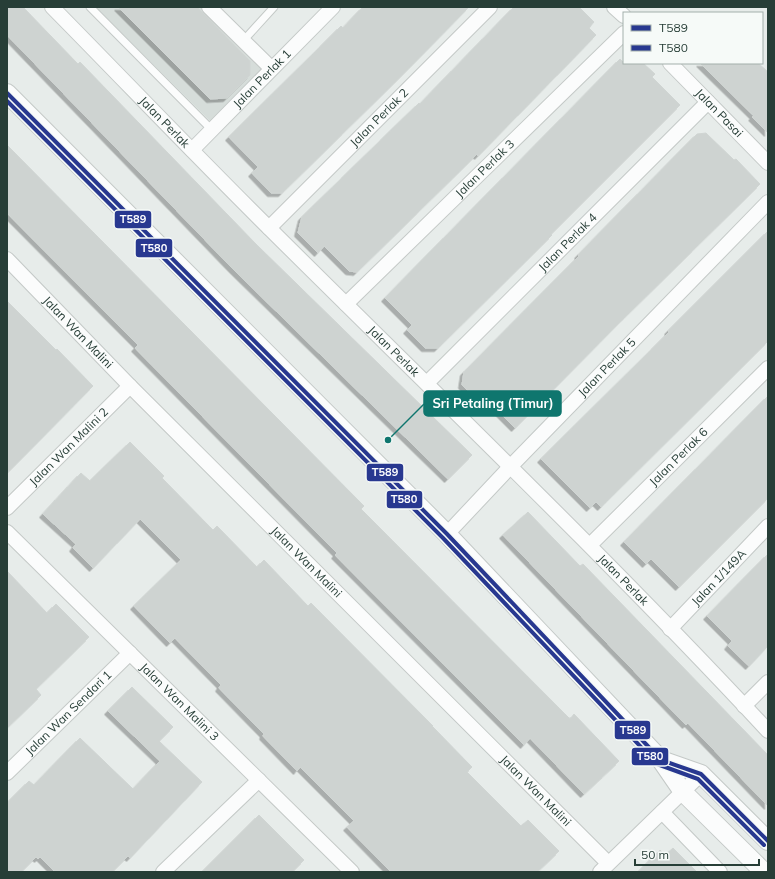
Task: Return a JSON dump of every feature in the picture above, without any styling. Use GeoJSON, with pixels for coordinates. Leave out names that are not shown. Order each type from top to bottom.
{"type":"FeatureCollection","features":[{"type":"Feature","properties":{"kind":"street","name":"Jalan Perlak"},"geometry":{"type":"LineString","coordinates":[[52,7],[269,228],[590,545],[768,731]]}},
{"type":"Feature","properties":{"kind":"street"},"geometry":{"type":"LineString","coordinates":[[209,7],[271,68]]}},
{"type":"Feature","properties":{"kind":"street","name":"Jalan Perlak 1"},"geometry":{"type":"LineString","coordinates":[[192,150],[271,68],[333,7]]}},
{"type":"Feature","properties":{"kind":"street","name":"Jalan Perlak 2"},"geometry":{"type":"LineString","coordinates":[[269,228],[490,7]]}},
{"type":"Feature","properties":{"kind":"street"},"geometry":{"type":"LineString","coordinates":[[614,7],[623,15]]}},
{"type":"Feature","properties":{"kind":"street","name":"Jalan Perlak 3"},"geometry":{"type":"LineString","coordinates":[[346,304],[623,34]]}},
{"type":"Feature","properties":{"kind":"street","name":"Jalan Pasai"},"geometry":{"type":"LineString","coordinates":[[671,64],[768,162]]}},
{"type":"Feature","properties":{"kind":"street"},"geometry":{"type":"LineString","coordinates":[[7,93],[447,534],[661,760],[683,792],[764,872]]}},
{"type":"Feature","properties":{"kind":"street","name":"Jalan Perlak 4"},"geometry":{"type":"LineString","coordinates":[[427,383],[708,102]]}},
{"type":"Feature","properties":{"kind":"street","name":"Jalan Perlak 5"},"geometry":{"type":"LineString","coordinates":[[447,534],[510,467],[768,202]]}},
{"type":"Feature","properties":{"kind":"street","name":"Jalan Wan Malini"},"geometry":{"type":"LineString","coordinates":[[9,265],[604,868]]}},
{"type":"Feature","properties":{"kind":"street","name":"Jalan Perlak 6"},"geometry":{"type":"LineString","coordinates":[[590,545],[768,368]]}},
{"type":"Feature","properties":{"kind":"street","name":"Jalan Wan Malini 2"},"geometry":{"type":"LineString","coordinates":[[7,508],[130,386]]}},
{"type":"Feature","properties":{"kind":"street","name":"Jalan 1/149A"},"geometry":{"type":"LineString","coordinates":[[670,629],[768,526]]}},
{"type":"Feature","properties":{"kind":"street","name":"Jalan Wan Malini 3"},"geometry":{"type":"LineString","coordinates":[[7,532],[352,872]]}},
{"type":"Feature","properties":{"kind":"street","name":"Jalan Wan Sendari 1"},"geometry":{"type":"LineString","coordinates":[[7,774],[130,653]]}},
{"type":"Feature","properties":{"kind":"street"},"geometry":{"type":"LineString","coordinates":[[744,706],[768,682]]}},
{"type":"Feature","properties":{"kind":"street"},"geometry":{"type":"LineString","coordinates":[[661,760],[702,774],[768,841]]}},
{"type":"Feature","properties":{"kind":"street"},"geometry":{"type":"LineString","coordinates":[[604,868],[702,774]]}},
{"type":"Feature","properties":{"kind":"street"},"geometry":{"type":"LineString","coordinates":[[163,872],[259,780]]}},
{"type":"Feature","properties":{"kind":"street"},"geometry":{"type":"LineString","coordinates":[[662,812],[720,872]]}},
{"type":"Feature","properties":{"kind":"lane"},"geometry":{"type":"LineString","coordinates":[[90,7],[211,129]]}},
{"type":"Feature","properties":{"kind":"lane"},"geometry":{"type":"LineString","coordinates":[[243,40],[274,7]]}},
{"type":"Feature","properties":{"kind":"shaded area"},"geometry":{"type":"Polygon","coordinates":[[[96,7],[201,7],[263,68],[211,122],[96,7]]]}},
{"type":"Feature","properties":{"kind":"building"},"geometry":{"type":"Polygon","coordinates":[[[7,7],[23,7],[78,64],[80,62],[256,244],[472,455],[448,479],[233,269],[7,35],[7,7]]]}},
{"type":"Feature","properties":{"kind":"building"},"geometry":{"type":"Polygon","coordinates":[[[118,7],[197,7],[250,61],[250,75],[227,98],[210,99],[118,7]]]}},
{"type":"Feature","properties":{"kind":"building"},"geometry":{"type":"Polygon","coordinates":[[[363,7],[469,7],[282,193],[271,193],[252,173],[258,167],[229,137],[341,26],[343,28],[363,7]]]}},
{"type":"Feature","properties":{"kind":"building"},"geometry":{"type":"Polygon","coordinates":[[[514,7],[579,7],[594,22],[589,28],[596,35],[478,156],[477,154],[357,272],[349,271],[324,246],[318,253],[298,233],[302,217],[419,103],[420,104],[514,7]]]}},
{"type":"Feature","properties":{"kind":"building"},"geometry":{"type":"Polygon","coordinates":[[[620,59],[623,64],[644,64],[655,74],[652,77],[680,105],[438,348],[425,348],[407,330],[412,325],[385,298],[620,59]]]}},
{"type":"Feature","properties":{"kind":"building"},"geometry":{"type":"Polygon","coordinates":[[[701,64],[759,64],[768,72],[768,133],[752,117],[754,116],[701,64]]]}},
{"type":"Feature","properties":{"kind":"building"},"geometry":{"type":"Polygon","coordinates":[[[706,133],[734,160],[736,159],[760,184],[515,428],[486,399],[481,404],[462,385],[464,372],[697,134],[706,133]]]}},
{"type":"Feature","properties":{"kind":"building"},"geometry":{"type":"Polygon","coordinates":[[[7,145],[364,506],[361,509],[570,719],[574,714],[619,761],[584,794],[530,738],[524,745],[335,555],[337,553],[135,348],[138,345],[7,213],[7,145]]]}},
{"type":"Feature","properties":{"kind":"building"},"geometry":{"type":"Polygon","coordinates":[[[768,231],[768,341],[601,507],[596,502],[590,508],[541,459],[768,231]]]}},
{"type":"Feature","properties":{"kind":"building"},"geometry":{"type":"Polygon","coordinates":[[[7,301],[93,386],[7,473],[7,301]]]}},
{"type":"Feature","properties":{"kind":"building"},"geometry":{"type":"Polygon","coordinates":[[[768,396],[768,498],[679,587],[651,559],[646,564],[624,542],[768,396]]]}},
{"type":"Feature","properties":{"kind":"building"},"geometry":{"type":"Polygon","coordinates":[[[130,442],[164,476],[162,478],[213,530],[217,526],[257,567],[264,560],[308,606],[311,603],[472,767],[467,772],[521,826],[528,820],[559,851],[537,872],[391,872],[347,827],[354,821],[300,767],[297,771],[263,736],[264,734],[219,688],[221,685],[175,638],[170,643],[134,606],[181,560],[140,519],[93,568],[73,548],[76,544],[43,514],[81,473],[90,481],[130,442]]]}},
{"type":"Feature","properties":{"kind":"building"},"geometry":{"type":"Polygon","coordinates":[[[528,512],[580,566],[583,564],[768,755],[768,806],[688,723],[686,725],[503,535],[528,512]]]}},
{"type":"Feature","properties":{"kind":"building"},"geometry":{"type":"Polygon","coordinates":[[[768,554],[768,646],[749,666],[728,646],[732,641],[707,616],[768,554]]]}},
{"type":"Feature","properties":{"kind":"building"},"geometry":{"type":"Polygon","coordinates":[[[7,571],[47,613],[56,604],[89,637],[36,689],[41,695],[7,728],[7,571]]]}},
{"type":"Feature","properties":{"kind":"building"},"geometry":{"type":"Polygon","coordinates":[[[132,687],[173,727],[159,741],[202,782],[130,858],[128,856],[112,872],[55,872],[40,857],[38,859],[36,857],[21,872],[7,872],[7,803],[29,781],[34,785],[80,738],[133,789],[160,761],[108,711],[132,687]]]}},
{"type":"Feature","properties":{"kind":"building"},"geometry":{"type":"Polygon","coordinates":[[[259,815],[304,860],[292,872],[202,872],[259,815]]]}},
{"type":"Feature","properties":{"kind":"building"},"geometry":{"type":"Polygon","coordinates":[[[673,848],[697,872],[638,872],[660,850],[665,855],[673,848]]]}},
{"type":"Feature","properties":{"kind":"transit line","name":"T589"},"geometry":{"type":"LineString","coordinates":[[7,93],[447,534],[661,760],[701,774],[768,841]]}},
{"type":"Feature","properties":{"kind":"transit line","name":"T580"},"geometry":{"type":"LineString","coordinates":[[7,101],[443,538],[657,764],[698,779],[764,845]]}},
{"type":"Feature","properties":{"kind":"place","name":"Sri Petaling (Timur)"},"geometry":{"type":"Point","coordinates":[388,440]}}]}
